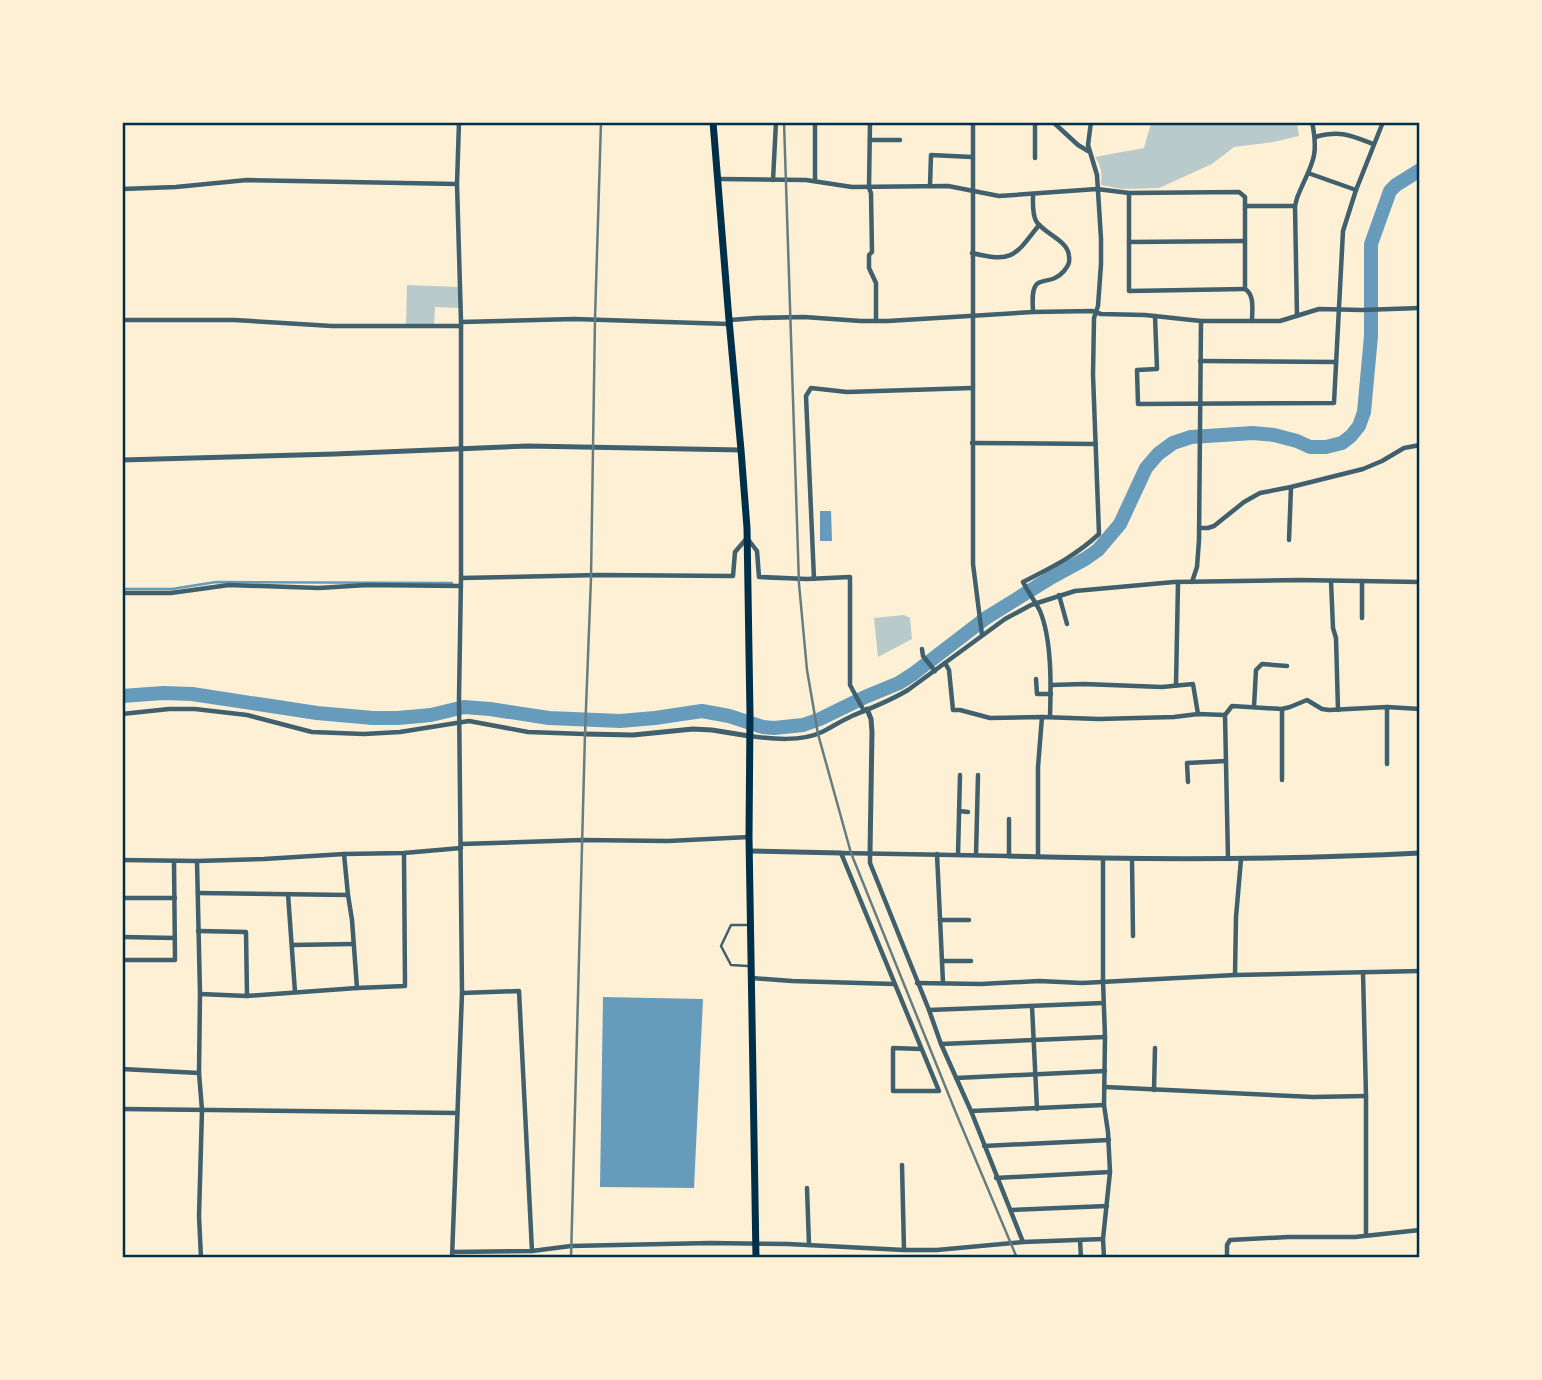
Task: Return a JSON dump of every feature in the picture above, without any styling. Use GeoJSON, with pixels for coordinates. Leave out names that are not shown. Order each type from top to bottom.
{"type":"FeatureCollection","features":[{"type":"Feature","properties":{"kind":"highway"},"geometry":{"type":"LineString","coordinates":[[713,122],[747,538],[756,1258]]}},
{"type":"Feature","properties":{"kind":"street"},"geometry":{"type":"LineString","coordinates":[[459,122],[457,184],[461,324],[459,720],[462,993],[452,1255],[571,1246],[756,1243],[937,1250],[1023,1242],[1103,1239]]}},
{"type":"Feature","properties":{"kind":"street"},"geometry":{"type":"LineString","coordinates":[[773,180],[776,122]]}},
{"type":"Feature","properties":{"kind":"street"},"geometry":{"type":"LineString","coordinates":[[815,122],[815,181]]}},
{"type":"Feature","properties":{"kind":"street"},"geometry":{"type":"LineString","coordinates":[[870,122],[872,252],[869,255],[869,268],[876,283],[876,321]]}},
{"type":"Feature","properties":{"kind":"street"},"geometry":{"type":"LineString","coordinates":[[972,122],[973,564],[982,632]]}},
{"type":"Feature","properties":{"kind":"street"},"geometry":{"type":"LineString","coordinates":[[1035,122],[1035,158]]}},
{"type":"Feature","properties":{"kind":"street"},"geometry":{"type":"LineString","coordinates":[[1052,122],[1089,151]]}},
{"type":"Feature","properties":{"kind":"street"},"geometry":{"type":"LineString","coordinates":[[1050,718],[1051,685],[1046,634],[1040,613],[1023,582],[1082,550],[1099,534],[1093,363],[1094,318],[1101,264],[1097,174],[1089,151],[1091,122]]}},
{"type":"Feature","properties":{"kind":"street"},"geometry":{"type":"LineString","coordinates":[[1297,316],[1295,206],[1315,154],[1312,122]]}},
{"type":"Feature","properties":{"kind":"street"},"geometry":{"type":"LineString","coordinates":[[1155,316],[1157,369],[1137,370],[1138,404],[1334,403],[1341,242],[1345,222],[1383,122]]}},
{"type":"Feature","properties":{"kind":"street"},"geometry":{"type":"LineString","coordinates":[[1315,137],[1341,133],[1373,144]]}},
{"type":"Feature","properties":{"kind":"street"},"geometry":{"type":"LineString","coordinates":[[870,140],[900,141]]}},
{"type":"Feature","properties":{"kind":"street"},"geometry":{"type":"LineString","coordinates":[[930,186],[932,155],[972,157]]}},
{"type":"Feature","properties":{"kind":"street"},"geometry":{"type":"LineString","coordinates":[[1308,173],[1356,191]]}},
{"type":"Feature","properties":{"kind":"street"},"geometry":{"type":"LineString","coordinates":[[718,179],[815,181],[869,188],[956,187],[999,196],[1097,189],[1129,193],[1239,192],[1245,197],[1245,289]]}},
{"type":"Feature","properties":{"kind":"street"},"geometry":{"type":"LineString","coordinates":[[122,189],[247,180],[457,184]]}},
{"type":"Feature","properties":{"kind":"street"},"geometry":{"type":"LineString","coordinates":[[1129,193],[1129,291],[1245,289],[1252,298],[1252,321]]}},
{"type":"Feature","properties":{"kind":"street"},"geometry":{"type":"LineString","coordinates":[[1033,194],[1033,211],[1039,225],[1068,250],[1070,262],[1056,278],[1035,285],[1033,312]]}},
{"type":"Feature","properties":{"kind":"street"},"geometry":{"type":"LineString","coordinates":[[1245,206],[1295,206]]}},
{"type":"Feature","properties":{"kind":"street"},"geometry":{"type":"LineString","coordinates":[[972,253],[994,258],[1012,256],[1039,225]]}},
{"type":"Feature","properties":{"kind":"street"},"geometry":{"type":"LineString","coordinates":[[1129,242],[1245,241]]}},
{"type":"Feature","properties":{"kind":"street"},"geometry":{"type":"LineString","coordinates":[[122,320],[234,320],[332,326],[574,319],[729,322],[756,318],[804,317],[876,321],[1092,311],[1201,321],[1280,321],[1319,309],[1419,308]]}},
{"type":"Feature","properties":{"kind":"street"},"geometry":{"type":"LineString","coordinates":[[1192,582],[1197,567],[1199,528],[1201,321]]}},
{"type":"Feature","properties":{"kind":"street"},"geometry":{"type":"LineString","coordinates":[[1200,361],[1336,362]]}},
{"type":"Feature","properties":{"kind":"street"},"geometry":{"type":"LineString","coordinates":[[814,579],[806,396],[811,388],[847,392],[972,388]]}},
{"type":"Feature","properties":{"kind":"street"},"geometry":{"type":"LineString","coordinates":[[972,443],[1096,444]]}},
{"type":"Feature","properties":{"kind":"street"},"geometry":{"type":"LineString","coordinates":[[1199,528],[1214,526],[1260,493],[1363,469],[1404,448],[1419,445]]}},
{"type":"Feature","properties":{"kind":"street"},"geometry":{"type":"LineString","coordinates":[[122,460],[528,446],[741,450]]}},
{"type":"Feature","properties":{"kind":"street"},"geometry":{"type":"LineString","coordinates":[[1289,540],[1292,487]]}},
{"type":"Feature","properties":{"kind":"street"},"geometry":{"type":"LineString","coordinates":[[461,578],[733,576],[734,552],[747,538],[757,551],[759,578],[850,577],[850,685],[871,719],[872,732],[870,863],[1023,1242]]}},
{"type":"Feature","properties":{"kind":"street"},"geometry":{"type":"LineString","coordinates":[[1331,581],[1338,710]]}},
{"type":"Feature","properties":{"kind":"street"},"geometry":{"type":"LineString","coordinates":[[1362,581],[1362,618]]}},
{"type":"Feature","properties":{"kind":"street"},"geometry":{"type":"LineString","coordinates":[[1176,685],[1178,582]]}},
{"type":"Feature","properties":{"kind":"street"},"geometry":{"type":"LineString","coordinates":[[122,714],[195,709],[247,715],[312,732],[365,734],[400,733],[443,726],[459,720],[528,732],[633,735],[693,729],[776,738],[807,736],[824,731],[864,709],[895,698],[945,663],[982,632],[1034,601],[1093,589],[1178,582],[1419,582]]}},
{"type":"Feature","properties":{"kind":"street"},"geometry":{"type":"LineString","coordinates":[[122,593],[171,593],[229,585],[461,586]]}},
{"type":"Feature","properties":{"kind":"street"},"geometry":{"type":"LineString","coordinates":[[1059,595],[1067,624]]}},
{"type":"Feature","properties":{"kind":"street"},"geometry":{"type":"LineString","coordinates":[[922,649],[923,657],[933,670]]}},
{"type":"Feature","properties":{"kind":"street"},"geometry":{"type":"LineString","coordinates":[[945,663],[949,670],[953,710],[989,718],[1099,719],[1225,715]]}},
{"type":"Feature","properties":{"kind":"street"},"geometry":{"type":"LineString","coordinates":[[1254,707],[1256,670],[1262,664],[1287,666]]}},
{"type":"Feature","properties":{"kind":"street"},"geometry":{"type":"LineString","coordinates":[[1036,679],[1037,694],[1051,694]]}},
{"type":"Feature","properties":{"kind":"street"},"geometry":{"type":"LineString","coordinates":[[1051,685],[1162,687],[1193,684],[1198,714]]}},
{"type":"Feature","properties":{"kind":"street"},"geometry":{"type":"LineString","coordinates":[[1228,859],[1225,715],[1231,706],[1282,709],[1307,700],[1322,709],[1419,709]]}},
{"type":"Feature","properties":{"kind":"street"},"geometry":{"type":"LineString","coordinates":[[1387,708],[1387,764]]}},
{"type":"Feature","properties":{"kind":"street"},"geometry":{"type":"LineString","coordinates":[[1282,709],[1282,780]]}},
{"type":"Feature","properties":{"kind":"street"},"geometry":{"type":"LineString","coordinates":[[1038,857],[1038,766],[1042,717]]}},
{"type":"Feature","properties":{"kind":"street"},"geometry":{"type":"LineString","coordinates":[[1188,782],[1187,763],[1226,761]]}},
{"type":"Feature","properties":{"kind":"street"},"geometry":{"type":"LineString","coordinates":[[958,855],[960,775]]}},
{"type":"Feature","properties":{"kind":"street"},"geometry":{"type":"LineString","coordinates":[[976,855],[978,775]]}},
{"type":"Feature","properties":{"kind":"street"},"geometry":{"type":"LineString","coordinates":[[952,781],[960,782]]}},
{"type":"Feature","properties":{"kind":"street"},"geometry":{"type":"LineString","coordinates":[[959,811],[968,811]]}},
{"type":"Feature","properties":{"kind":"street"},"geometry":{"type":"LineString","coordinates":[[1009,819],[1009,856]]}},
{"type":"Feature","properties":{"kind":"street"},"geometry":{"type":"LineString","coordinates":[[122,860],[197,861],[404,853],[461,846],[593,840],[668,841],[749,837]]}},
{"type":"Feature","properties":{"kind":"street"},"geometry":{"type":"LineString","coordinates":[[749,851],[1103,859],[1241,859],[1419,853]]}},
{"type":"Feature","properties":{"kind":"street"},"geometry":{"type":"LineString","coordinates":[[200,994],[247,996],[405,986],[404,853]]}},
{"type":"Feature","properties":{"kind":"street"},"geometry":{"type":"LineString","coordinates":[[841,853],[939,1091],[893,1091],[893,1048],[921,1048]]}},
{"type":"Feature","properties":{"kind":"street"},"geometry":{"type":"LineString","coordinates":[[937,854],[943,982]]}},
{"type":"Feature","properties":{"kind":"street"},"geometry":{"type":"LineString","coordinates":[[344,855],[358,988]]}},
{"type":"Feature","properties":{"kind":"street"},"geometry":{"type":"LineString","coordinates":[[1103,859],[1104,1105],[1110,1172],[1103,1239],[1104,1258]]}},
{"type":"Feature","properties":{"kind":"street"},"geometry":{"type":"LineString","coordinates":[[1132,859],[1133,936]]}},
{"type":"Feature","properties":{"kind":"street"},"geometry":{"type":"LineString","coordinates":[[1235,975],[1241,859]]}},
{"type":"Feature","properties":{"kind":"street"},"geometry":{"type":"LineString","coordinates":[[122,960],[175,960],[174,861]]}},
{"type":"Feature","properties":{"kind":"street"},"geometry":{"type":"LineString","coordinates":[[197,861],[199,1073],[202,1110],[199,1216],[201,1258]]}},
{"type":"Feature","properties":{"kind":"street"},"geometry":{"type":"LineString","coordinates":[[198,893],[348,895]]}},
{"type":"Feature","properties":{"kind":"street"},"geometry":{"type":"LineString","coordinates":[[288,894],[295,992]]}},
{"type":"Feature","properties":{"kind":"street"},"geometry":{"type":"LineString","coordinates":[[122,898],[175,898]]}},
{"type":"Feature","properties":{"kind":"street"},"geometry":{"type":"LineString","coordinates":[[940,920],[969,920]]}},
{"type":"Feature","properties":{"kind":"street"},"geometry":{"type":"LineString","coordinates":[[198,931],[246,932],[247,996]]}},
{"type":"Feature","properties":{"kind":"street"},"geometry":{"type":"LineString","coordinates":[[122,937],[175,937]]}},
{"type":"Feature","properties":{"kind":"street"},"geometry":{"type":"LineString","coordinates":[[292,945],[354,944]]}},
{"type":"Feature","properties":{"kind":"street"},"geometry":{"type":"LineString","coordinates":[[942,961],[971,961]]}},
{"type":"Feature","properties":{"kind":"street"},"geometry":{"type":"LineString","coordinates":[[918,983],[981,984],[1419,971]]}},
{"type":"Feature","properties":{"kind":"street"},"geometry":{"type":"LineString","coordinates":[[1363,972],[1366,1236]]}},
{"type":"Feature","properties":{"kind":"street"},"geometry":{"type":"LineString","coordinates":[[751,978],[894,984]]}},
{"type":"Feature","properties":{"kind":"street"},"geometry":{"type":"LineString","coordinates":[[462,993],[519,991],[532,1251]]}},
{"type":"Feature","properties":{"kind":"street"},"geometry":{"type":"LineString","coordinates":[[929,1010],[1103,1003]]}},
{"type":"Feature","properties":{"kind":"street"},"geometry":{"type":"LineString","coordinates":[[1032,1006],[1037,1108]]}},
{"type":"Feature","properties":{"kind":"street"},"geometry":{"type":"LineString","coordinates":[[941,1044],[1105,1037]]}},
{"type":"Feature","properties":{"kind":"street"},"geometry":{"type":"LineString","coordinates":[[1154,1090],[1155,1048]]}},
{"type":"Feature","properties":{"kind":"street"},"geometry":{"type":"LineString","coordinates":[[122,1069],[199,1073]]}},
{"type":"Feature","properties":{"kind":"street"},"geometry":{"type":"LineString","coordinates":[[956,1078],[1105,1071]]}},
{"type":"Feature","properties":{"kind":"street"},"geometry":{"type":"LineString","coordinates":[[1105,1087],[1312,1097],[1366,1096]]}},
{"type":"Feature","properties":{"kind":"street"},"geometry":{"type":"LineString","coordinates":[[971,1111],[1104,1105]]}},
{"type":"Feature","properties":{"kind":"street"},"geometry":{"type":"LineString","coordinates":[[122,1110],[457,1113]]}},
{"type":"Feature","properties":{"kind":"street"},"geometry":{"type":"LineString","coordinates":[[984,1146],[1109,1140]]}},
{"type":"Feature","properties":{"kind":"street"},"geometry":{"type":"LineString","coordinates":[[902,1165],[904,1250]]}},
{"type":"Feature","properties":{"kind":"street"},"geometry":{"type":"LineString","coordinates":[[996,1178],[1110,1172]]}},
{"type":"Feature","properties":{"kind":"street"},"geometry":{"type":"LineString","coordinates":[[807,1188],[809,1245]]}},
{"type":"Feature","properties":{"kind":"street"},"geometry":{"type":"LineString","coordinates":[[1012,1210],[1107,1206]]}},
{"type":"Feature","properties":{"kind":"street"},"geometry":{"type":"LineString","coordinates":[[1227,1258],[1227,1245],[1230,1240],[1366,1236],[1419,1230]]}},
{"type":"Feature","properties":{"kind":"street"},"geometry":{"type":"LineString","coordinates":[[1080,1240],[1081,1258]]}},
{"type":"Feature","properties":{"kind":"street"},"geometry":{"type":"LineString","coordinates":[[890,1250],[890,1258]]}},
{"type":"Feature","properties":{"kind":"street"},"geometry":{"type":"LineString","coordinates":[[915,1250],[915,1258]]}},
{"type":"Feature","properties":{"kind":"street"},"geometry":{"type":"LineString","coordinates":[[937,1250],[937,1258]]}},
{"type":"Feature","properties":{"kind":"lane"},"geometry":{"type":"LineString","coordinates":[[750,925],[731,925],[721,946],[731,965],[751,967]]}},
{"type":"Feature","properties":{"kind":"shaded area"},"geometry":{"type":"Polygon","coordinates":[[[1151,123],[1297,123],[1299,136],[1234,147],[1212,164],[1159,188],[1122,189],[1101,185],[1101,171],[1095,157],[1144,148],[1151,123]]]}},
{"type":"Feature","properties":{"kind":"shaded area"},"geometry":{"type":"Polygon","coordinates":[[[407,285],[460,287],[460,308],[435,307],[434,326],[406,325],[407,285]]]}},
{"type":"Feature","properties":{"kind":"shaded area"},"geometry":{"type":"Polygon","coordinates":[[[904,615],[910,618],[912,639],[878,657],[874,618],[904,615]]]}},
{"type":"Feature","properties":{"kind":"water"},"geometry":{"type":"Polygon","coordinates":[[[820,511],[831,511],[832,541],[820,541],[820,511]]]}},
{"type":"Feature","properties":{"kind":"water"},"geometry":{"type":"Polygon","coordinates":[[[603,997],[703,999],[694,1188],[600,1187],[603,997]]]}},
{"type":"Feature","properties":{"kind":"waterway"},"geometry":{"type":"LineString","coordinates":[[122,696],[192,694],[317,713],[373,718],[431,715],[464,707],[549,718],[620,721],[702,711],[774,728],[803,725],[820,719],[899,683],[986,618],[1098,550],[1120,524],[1146,468],[1158,454],[1173,443],[1191,437],[1253,433],[1274,435],[1310,447],[1326,447],[1342,443],[1351,436],[1359,426],[1364,412],[1371,336],[1371,244],[1390,191],[1420,170]]}},
{"type":"Feature","properties":{"kind":"waterway"},"geometry":{"type":"LineString","coordinates":[[122,589],[172,589],[216,582],[452,583]]}},
{"type":"Feature","properties":{"kind":"railway"},"geometry":{"type":"LineString","coordinates":[[571,1258],[601,122]]}},
{"type":"Feature","properties":{"kind":"railway"},"geometry":{"type":"LineString","coordinates":[[784,122],[799,584],[807,670],[818,734],[851,853],[1017,1258]]}}]}
